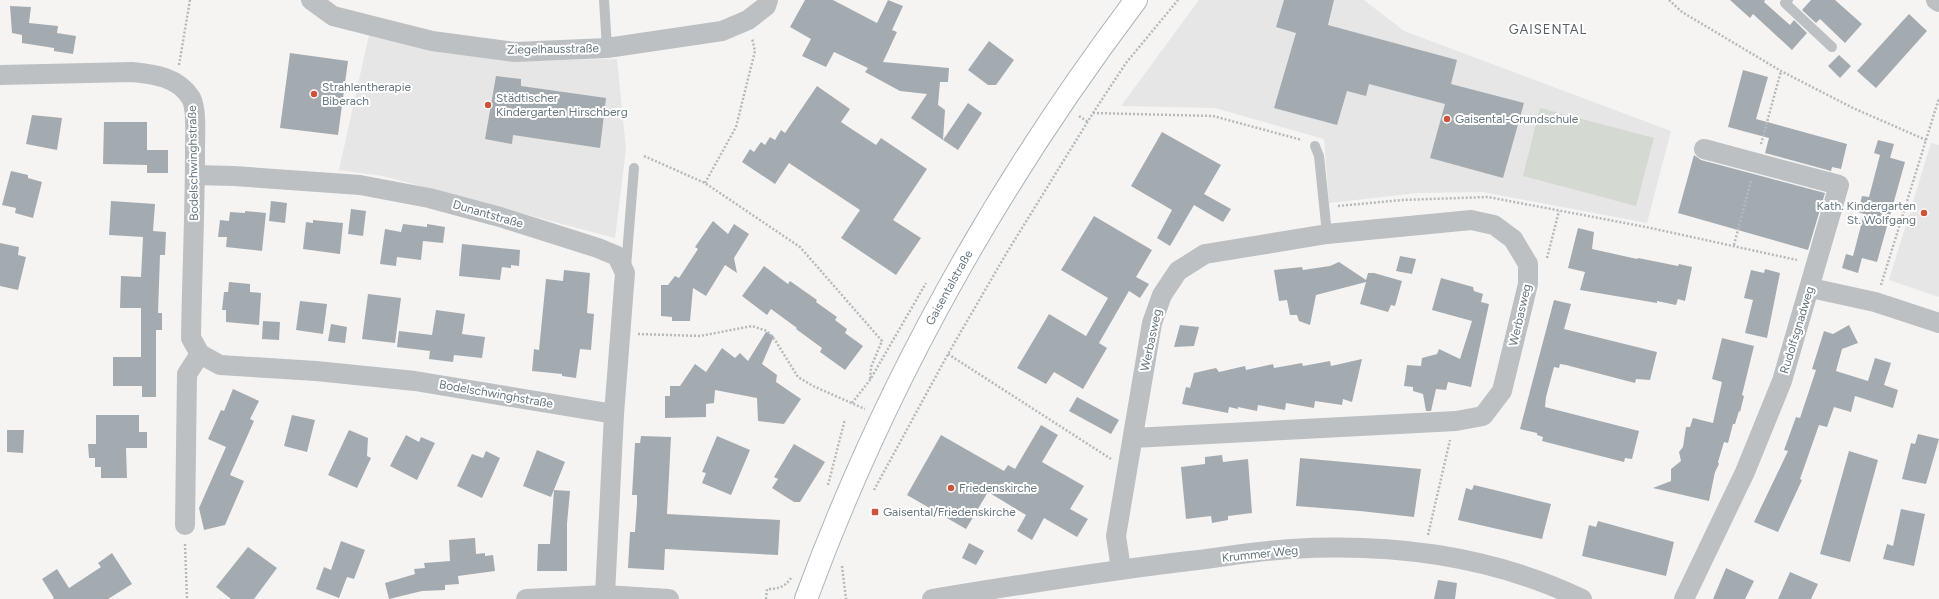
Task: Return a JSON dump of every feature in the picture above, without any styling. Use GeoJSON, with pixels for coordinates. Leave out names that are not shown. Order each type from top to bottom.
{"type":"FeatureCollection","features":[{"type":"Feature","properties":{"kind":"main road","name":"Gaisentalstraße"},"geometry":{"type":"LineString","coordinates":[[806,599],[829,539],[877,426],[897,385],[980,230],[1071,91],[1136,0]]}},
{"type":"Feature","properties":{"kind":"street","name":"Ziegelhausstraße"},"geometry":{"type":"LineString","coordinates":[[311,0],[333,16],[432,41],[515,52],[607,48],[722,31],[748,20],[766,6],[768,0]]}},
{"type":"Feature","properties":{"kind":"street","name":"Bodelschwinghstraße"},"geometry":{"type":"LineString","coordinates":[[0,75],[132,72],[149,73],[166,77],[181,86],[191,99],[194,114],[195,175],[191,338],[200,354],[220,365],[316,371],[415,380],[614,414]]}},
{"type":"Feature","properties":{"kind":"street","name":"Rudolfsgnadweg"},"geometry":{"type":"LineString","coordinates":[[1684,599],[1745,472],[1779,388],[1817,265],[1839,185],[1704,149]]}},
{"type":"Feature","properties":{"kind":"street","name":"Dunantstraße"},"geometry":{"type":"LineString","coordinates":[[195,175],[234,176],[360,185],[429,198],[500,217],[598,248],[617,256],[625,273]]}},
{"type":"Feature","properties":{"kind":"street","name":"Werbasweg"},"geometry":{"type":"LineString","coordinates":[[1121,569],[1116,536],[1152,323],[1162,295],[1178,271],[1205,254],[1327,234],[1472,220],[1494,226],[1513,240],[1528,264],[1528,284],[1502,391],[1483,416],[1456,421],[1133,438]]}},
{"type":"Feature","properties":{"kind":"street"},"geometry":{"type":"LineString","coordinates":[[605,595],[614,414],[622,333],[625,273]]}},
{"type":"Feature","properties":{"kind":"street"},"geometry":{"type":"LineString","coordinates":[[1810,288],[1875,302],[1939,323]]}},
{"type":"Feature","properties":{"kind":"street"},"geometry":{"type":"LineString","coordinates":[[185,525],[187,374],[200,354]]}},
{"type":"Feature","properties":{"kind":"street","name":"Krummer Weg"},"geometry":{"type":"LineString","coordinates":[[932,599],[1121,569],[1291,549],[1352,549],[1422,552],[1483,564],[1528,576],[1582,599]]}},
{"type":"Feature","properties":{"kind":"street"},"geometry":{"type":"LineString","coordinates":[[998,588],[1019,599]]}},
{"type":"Feature","properties":{"kind":"street"},"geometry":{"type":"LineString","coordinates":[[526,599],[605,595],[669,599]]}},
{"type":"Feature","properties":{"kind":"lane"},"geometry":{"type":"LineString","coordinates":[[604,0],[607,48]]}},
{"type":"Feature","properties":{"kind":"lane"},"geometry":{"type":"LineString","coordinates":[[1788,0],[1785,3],[1832,48]]}},
{"type":"Feature","properties":{"kind":"lane"},"geometry":{"type":"LineString","coordinates":[[1315,146],[1319,156],[1327,234]]}},
{"type":"Feature","properties":{"kind":"lane"},"geometry":{"type":"LineString","coordinates":[[625,273],[634,168]]}},
{"type":"Feature","properties":{"kind":"path"},"geometry":{"type":"LineString","coordinates":[[176,83],[190,0]]}},
{"type":"Feature","properties":{"kind":"path"},"geometry":{"type":"LineString","coordinates":[[873,491],[948,354],[1006,254],[1126,63],[1178,0]]}},
{"type":"Feature","properties":{"kind":"path"},"geometry":{"type":"LineString","coordinates":[[1669,0],[1682,12],[1781,71],[1853,108],[1926,140]]}},
{"type":"Feature","properties":{"kind":"path"},"geometry":{"type":"LineString","coordinates":[[705,183],[736,128],[755,51],[748,20]]}},
{"type":"Feature","properties":{"kind":"path"},"geometry":{"type":"LineString","coordinates":[[1756,163],[1781,71]]}},
{"type":"Feature","properties":{"kind":"path"},"geometry":{"type":"LineString","coordinates":[[1875,302],[1939,98]]}},
{"type":"Feature","properties":{"kind":"path"},"geometry":{"type":"LineString","coordinates":[[1093,114],[1214,116],[1304,141],[1315,146]]}},
{"type":"Feature","properties":{"kind":"path"},"geometry":{"type":"LineString","coordinates":[[634,168],[636,153],[705,183],[800,247],[882,342],[870,367],[870,380]]}},
{"type":"Feature","properties":{"kind":"path"},"geometry":{"type":"LineString","coordinates":[[1734,245],[1748,190]]}},
{"type":"Feature","properties":{"kind":"path"},"geometry":{"type":"LineString","coordinates":[[1528,264],[1546,262],[1559,211],[1734,245],[1817,265]]}},
{"type":"Feature","properties":{"kind":"path"},"geometry":{"type":"LineString","coordinates":[[852,403],[870,380],[916,300]]}},
{"type":"Feature","properties":{"kind":"path"},"geometry":{"type":"LineString","coordinates":[[622,333],[700,336],[752,326],[767,331],[775,340],[798,377],[813,386],[867,410]]}},
{"type":"Feature","properties":{"kind":"path"},"geometry":{"type":"LineString","coordinates":[[948,354],[1128,470]]}},
{"type":"Feature","properties":{"kind":"path"},"geometry":{"type":"LineString","coordinates":[[826,493],[845,419]]}},
{"type":"Feature","properties":{"kind":"path"},"geometry":{"type":"LineString","coordinates":[[1429,532],[1448,451]]}},
{"type":"Feature","properties":{"kind":"path"},"geometry":{"type":"LineString","coordinates":[[185,525],[187,599]]}},
{"type":"Feature","properties":{"kind":"path"},"geometry":{"type":"LineString","coordinates":[[841,564],[846,599]]}},
{"type":"Feature","properties":{"kind":"path"},"geometry":{"type":"LineString","coordinates":[[766,599],[768,590],[779,589],[788,583],[792,577]]}},
{"type":"Feature","properties":{"kind":"shaded area","name":"Gaisental-Grundschule"},"geometry":{"type":"Polygon","coordinates":[[[1199,0],[1364,0],[1404,31],[1671,131],[1647,223],[1483,192],[1417,193],[1329,203],[1324,139],[1215,108],[1121,106],[1199,0]]]}},
{"type":"Feature","properties":{"kind":"shaded area","name":"Städtischer Kindergarten Hirschberg"},"geometry":{"type":"Polygon","coordinates":[[[369,35],[513,61],[617,59],[626,149],[615,238],[383,176],[339,170],[369,35]]]}},
{"type":"Feature","properties":{"kind":"shaded area"},"geometry":{"type":"Polygon","coordinates":[[[1540,108],[1654,138],[1636,206],[1523,176],[1540,108]]]}},
{"type":"Feature","properties":{"kind":"shaded area","name":"Kath. Kindergarten St. Wolfgang"},"geometry":{"type":"Polygon","coordinates":[[[1931,143],[1939,145],[1939,297],[1889,280],[1931,143]]]}},
{"type":"Feature","properties":{"kind":"building"},"geometry":{"type":"Polygon","coordinates":[[[805,0],[833,0],[877,23],[888,0],[903,6],[892,30],[897,32],[883,62],[949,68],[948,82],[940,82],[938,105],[945,110],[943,140],[911,118],[927,94],[900,91],[865,72],[868,68],[834,52],[826,67],[802,56],[811,39],[790,27],[805,0]]]}},
{"type":"Feature","properties":{"kind":"building"},"geometry":{"type":"Polygon","coordinates":[[[1284,0],[1334,0],[1328,25],[1457,60],[1451,84],[1524,103],[1503,178],[1430,158],[1445,104],[1369,84],[1366,96],[1347,91],[1337,125],[1274,108],[1296,33],[1276,27],[1284,0]]]}},
{"type":"Feature","properties":{"kind":"building"},"geometry":{"type":"Polygon","coordinates":[[[1730,0],[1765,0],[1764,2],[1790,25],[1794,20],[1807,33],[1792,50],[1753,14],[1750,18],[1730,0]]]}},
{"type":"Feature","properties":{"kind":"building"},"geometry":{"type":"Polygon","coordinates":[[[1811,0],[1835,0],[1862,24],[1845,43],[1820,19],[1816,23],[1802,10],[1811,0]]]}},
{"type":"Feature","properties":{"kind":"building"},"geometry":{"type":"Polygon","coordinates":[[[10,6],[31,7],[29,23],[58,26],[57,33],[76,36],[73,54],[54,51],[54,48],[22,43],[22,35],[12,33],[10,6]]]}},
{"type":"Feature","properties":{"kind":"building"},"geometry":{"type":"Polygon","coordinates":[[[1909,14],[1927,31],[1876,88],[1857,71],[1909,14]]]}},
{"type":"Feature","properties":{"kind":"building"},"geometry":{"type":"Polygon","coordinates":[[[989,41],[1014,60],[996,85],[988,85],[968,70],[989,41]]]}},
{"type":"Feature","properties":{"kind":"building","name":"Strahlentherapie Biberach"},"geometry":{"type":"Polygon","coordinates":[[[290,53],[348,61],[338,135],[280,128],[290,53]]]}},
{"type":"Feature","properties":{"kind":"building"},"geometry":{"type":"Polygon","coordinates":[[[1839,55],[1851,66],[1840,78],[1828,66],[1839,55]]]}},
{"type":"Feature","properties":{"kind":"building"},"geometry":{"type":"Polygon","coordinates":[[[1743,70],[1768,77],[1756,119],[1847,144],[1841,169],[1832,167],[1831,171],[1765,153],[1769,138],[1728,127],[1743,70]]]}},
{"type":"Feature","properties":{"kind":"building"},"geometry":{"type":"Polygon","coordinates":[[[496,76],[521,79],[521,86],[606,98],[600,148],[513,135],[512,144],[485,139],[496,76]]]}},
{"type":"Feature","properties":{"kind":"building"},"geometry":{"type":"Polygon","coordinates":[[[817,86],[850,109],[841,122],[876,145],[881,138],[927,169],[893,220],[921,238],[896,275],[841,238],[860,210],[789,163],[775,184],[742,162],[750,149],[754,152],[761,142],[765,145],[770,137],[775,140],[781,130],[785,133],[817,86]]]}},
{"type":"Feature","properties":{"kind":"building"},"geometry":{"type":"Polygon","coordinates":[[[968,103],[982,113],[958,150],[943,140],[968,103]]]}},
{"type":"Feature","properties":{"kind":"building"},"geometry":{"type":"Polygon","coordinates":[[[32,115],[62,118],[57,150],[26,144],[32,115]]]}},
{"type":"Feature","properties":{"kind":"building"},"geometry":{"type":"Polygon","coordinates":[[[104,122],[147,122],[147,150],[168,150],[168,173],[147,173],[147,165],[103,164],[104,122]]]}},
{"type":"Feature","properties":{"kind":"building"},"geometry":{"type":"Polygon","coordinates":[[[1162,132],[1221,165],[1204,194],[1231,209],[1223,222],[1194,205],[1170,246],[1157,238],[1172,210],[1131,186],[1162,132]]]}},
{"type":"Feature","properties":{"kind":"building"},"geometry":{"type":"Polygon","coordinates":[[[1878,140],[1894,144],[1890,158],[1905,162],[1877,262],[1862,258],[1858,273],[1842,268],[1846,254],[1853,256],[1864,214],[1858,212],[1862,196],[1869,197],[1880,155],[1874,153],[1878,140]]]}},
{"type":"Feature","properties":{"kind":"building"},"geometry":{"type":"Polygon","coordinates":[[[1694,155],[1701,160],[1825,193],[1808,250],[1678,213],[1694,155]]]}},
{"type":"Feature","properties":{"kind":"building"},"geometry":{"type":"Polygon","coordinates":[[[11,171],[28,175],[28,178],[42,182],[33,218],[15,213],[16,208],[2,205],[11,171]]]}},
{"type":"Feature","properties":{"kind":"building"},"geometry":{"type":"Polygon","coordinates":[[[111,201],[155,204],[153,231],[166,232],[165,255],[160,255],[158,313],[162,313],[162,330],[156,330],[156,397],[142,397],[142,386],[113,386],[113,357],[141,357],[141,308],[120,308],[121,276],[141,277],[143,237],[109,235],[111,201]]]}},
{"type":"Feature","properties":{"kind":"building"},"geometry":{"type":"Polygon","coordinates":[[[271,201],[287,203],[285,223],[269,221],[271,201]]]}},
{"type":"Feature","properties":{"kind":"building"},"geometry":{"type":"Polygon","coordinates":[[[351,209],[366,211],[363,236],[348,234],[351,209]]]}},
{"type":"Feature","properties":{"kind":"building"},"geometry":{"type":"Polygon","coordinates":[[[245,211],[266,213],[262,251],[226,247],[227,237],[218,237],[220,220],[229,221],[230,212],[245,213],[245,211]]]}},
{"type":"Feature","properties":{"kind":"building"},"geometry":{"type":"Polygon","coordinates":[[[1094,216],[1152,250],[1136,277],[1149,284],[1140,298],[1129,291],[1099,343],[1107,348],[1083,389],[1054,372],[1046,384],[1017,368],[1049,314],[1086,336],[1108,298],[1061,270],[1094,216]]]}},
{"type":"Feature","properties":{"kind":"building"},"geometry":{"type":"Polygon","coordinates":[[[313,220],[343,223],[340,254],[303,249],[306,222],[313,223],[313,220]]]}},
{"type":"Feature","properties":{"kind":"building"},"geometry":{"type":"Polygon","coordinates":[[[713,221],[728,234],[734,224],[749,234],[734,258],[737,273],[725,265],[706,296],[693,288],[690,321],[672,321],[672,317],[661,316],[661,285],[668,285],[675,276],[679,278],[698,249],[695,247],[713,221]]]}},
{"type":"Feature","properties":{"kind":"building"},"geometry":{"type":"Polygon","coordinates":[[[403,224],[427,227],[427,224],[445,227],[443,243],[423,241],[421,260],[397,257],[396,266],[380,264],[385,229],[401,232],[403,224]]]}},
{"type":"Feature","properties":{"kind":"building"},"geometry":{"type":"Polygon","coordinates":[[[1578,228],[1594,232],[1592,249],[1637,259],[1692,267],[1685,301],[1678,299],[1676,305],[1580,290],[1585,272],[1568,268],[1578,228]]]}},
{"type":"Feature","properties":{"kind":"building"},"geometry":{"type":"Polygon","coordinates":[[[0,243],[19,247],[18,255],[26,257],[18,290],[0,286],[0,243]]]}},
{"type":"Feature","properties":{"kind":"building"},"geometry":{"type":"Polygon","coordinates":[[[462,244],[520,250],[519,266],[511,265],[511,268],[502,267],[500,280],[459,276],[462,244]]]}},
{"type":"Feature","properties":{"kind":"building"},"geometry":{"type":"Polygon","coordinates":[[[1400,256],[1416,259],[1412,274],[1396,271],[1400,256]]]}},
{"type":"Feature","properties":{"kind":"building"},"geometry":{"type":"Polygon","coordinates":[[[1339,262],[1366,280],[1368,273],[1374,273],[1402,281],[1395,306],[1391,305],[1388,312],[1360,304],[1366,282],[1316,295],[1310,325],[1299,321],[1297,315],[1290,315],[1287,300],[1279,301],[1274,270],[1302,267],[1303,270],[1330,266],[1339,262]]]}},
{"type":"Feature","properties":{"kind":"building"},"geometry":{"type":"Polygon","coordinates":[[[764,266],[788,284],[790,281],[817,300],[816,302],[837,317],[835,320],[847,329],[845,333],[863,346],[845,370],[820,352],[822,348],[771,309],[767,315],[742,296],[764,266]]]}},
{"type":"Feature","properties":{"kind":"building"},"geometry":{"type":"Polygon","coordinates":[[[1765,269],[1780,273],[1767,338],[1745,333],[1753,300],[1744,298],[1751,270],[1764,273],[1765,269]]]}},
{"type":"Feature","properties":{"kind":"building"},"geometry":{"type":"Polygon","coordinates":[[[564,270],[590,273],[587,313],[594,314],[591,350],[580,349],[576,378],[562,376],[562,374],[532,371],[534,349],[539,350],[546,279],[563,281],[564,270]]]}},
{"type":"Feature","properties":{"kind":"building"},"geometry":{"type":"Polygon","coordinates":[[[1441,278],[1473,287],[1474,291],[1483,294],[1481,302],[1489,304],[1471,387],[1448,382],[1446,390],[1436,389],[1431,411],[1426,411],[1423,394],[1413,391],[1413,387],[1404,386],[1407,365],[1421,366],[1422,358],[1437,354],[1439,349],[1460,359],[1472,321],[1432,310],[1441,278]]]}},
{"type":"Feature","properties":{"kind":"building"},"geometry":{"type":"Polygon","coordinates":[[[229,282],[250,284],[250,292],[261,293],[259,325],[226,322],[226,310],[222,310],[224,292],[228,292],[229,282]]]}},
{"type":"Feature","properties":{"kind":"building"},"geometry":{"type":"Polygon","coordinates":[[[368,294],[401,298],[395,343],[362,339],[368,294]]]}},
{"type":"Feature","properties":{"kind":"building"},"geometry":{"type":"Polygon","coordinates":[[[1554,300],[1571,304],[1564,329],[1657,352],[1650,380],[1636,379],[1635,383],[1560,364],[1559,368],[1554,367],[1546,397],[1545,407],[1639,431],[1632,459],[1625,458],[1624,462],[1542,441],[1543,437],[1537,435],[1537,433],[1520,429],[1554,300]]]}},
{"type":"Feature","properties":{"kind":"building"},"geometry":{"type":"Polygon","coordinates":[[[300,301],[327,304],[323,334],[296,330],[300,301]]]}},
{"type":"Feature","properties":{"kind":"building"},"geometry":{"type":"Polygon","coordinates":[[[436,310],[465,314],[462,334],[485,337],[482,358],[454,355],[453,362],[429,359],[430,351],[397,347],[399,331],[432,335],[436,310]]]}},
{"type":"Feature","properties":{"kind":"building"},"geometry":{"type":"Polygon","coordinates":[[[263,321],[280,322],[279,340],[262,339],[263,321]]]}},
{"type":"Feature","properties":{"kind":"building"},"geometry":{"type":"Polygon","coordinates":[[[331,324],[347,327],[345,343],[328,341],[331,324]]]}},
{"type":"Feature","properties":{"kind":"building"},"geometry":{"type":"Polygon","coordinates":[[[1180,325],[1199,327],[1194,346],[1174,347],[1180,325]]]}},
{"type":"Feature","properties":{"kind":"building"},"geometry":{"type":"Polygon","coordinates":[[[1849,325],[1858,343],[1842,349],[1836,371],[1868,381],[1875,358],[1891,363],[1884,385],[1898,390],[1893,408],[1855,396],[1851,412],[1834,407],[1827,427],[1819,425],[1800,479],[1802,480],[1778,532],[1754,522],[1788,451],[1784,450],[1796,417],[1800,418],[1816,370],[1812,369],[1824,331],[1833,334],[1849,325]]]}},
{"type":"Feature","properties":{"kind":"building"},"geometry":{"type":"Polygon","coordinates":[[[766,332],[774,336],[762,364],[777,375],[776,382],[801,399],[784,424],[758,421],[757,398],[715,390],[714,403],[706,404],[706,417],[665,418],[665,396],[670,396],[670,386],[680,386],[695,364],[706,372],[722,348],[735,358],[740,353],[748,361],[766,332]]]}},
{"type":"Feature","properties":{"kind":"building"},"geometry":{"type":"Polygon","coordinates":[[[1722,338],[1754,346],[1742,395],[1744,396],[1740,412],[1739,411],[1735,424],[1733,424],[1728,443],[1724,442],[1718,462],[1719,464],[1715,472],[1709,501],[1653,488],[1671,481],[1671,469],[1681,461],[1679,452],[1683,447],[1686,427],[1690,427],[1693,418],[1713,423],[1722,382],[1712,379],[1722,338]]]}},
{"type":"Feature","properties":{"kind":"building"},"geometry":{"type":"Polygon","coordinates":[[[1362,359],[1352,402],[1343,399],[1342,405],[1315,401],[1314,408],[1286,403],[1285,410],[1258,405],[1257,411],[1238,407],[1238,409],[1229,407],[1228,413],[1182,404],[1186,387],[1190,388],[1194,373],[1216,368],[1219,372],[1245,366],[1246,370],[1273,364],[1274,368],[1302,363],[1303,366],[1330,361],[1331,366],[1362,359]]]}},
{"type":"Feature","properties":{"kind":"building"},"geometry":{"type":"Polygon","coordinates":[[[233,389],[259,401],[250,419],[254,421],[230,475],[244,481],[225,525],[204,530],[199,508],[226,447],[208,439],[221,410],[224,411],[233,389]]]}},
{"type":"Feature","properties":{"kind":"building"},"geometry":{"type":"Polygon","coordinates":[[[1077,397],[1119,420],[1111,434],[1069,411],[1077,397]]]}},
{"type":"Feature","properties":{"kind":"building"},"geometry":{"type":"Polygon","coordinates":[[[96,415],[139,415],[139,432],[147,432],[147,448],[126,448],[127,478],[101,478],[101,467],[95,467],[95,458],[89,458],[88,444],[96,444],[96,415]]]}},
{"type":"Feature","properties":{"kind":"building"},"geometry":{"type":"Polygon","coordinates":[[[292,415],[315,420],[307,452],[284,446],[292,415]]]}},
{"type":"Feature","properties":{"kind":"building"},"geometry":{"type":"Polygon","coordinates":[[[1041,425],[1058,435],[1042,462],[1084,486],[1070,509],[1088,519],[1077,537],[1044,518],[1032,540],[1017,531],[1026,515],[988,492],[966,529],[907,495],[941,435],[1004,471],[1008,465],[1015,469],[1041,425]]]}},
{"type":"Feature","properties":{"kind":"building"},"geometry":{"type":"Polygon","coordinates":[[[7,430],[24,430],[23,453],[7,452],[7,430]]]}},
{"type":"Feature","properties":{"kind":"building"},"geometry":{"type":"Polygon","coordinates":[[[349,430],[368,438],[367,456],[371,458],[357,488],[328,475],[349,430]]]}},
{"type":"Feature","properties":{"kind":"building"},"geometry":{"type":"Polygon","coordinates":[[[1918,434],[1939,439],[1926,484],[1902,479],[1911,443],[1915,444],[1918,434]]]}},
{"type":"Feature","properties":{"kind":"building"},"geometry":{"type":"Polygon","coordinates":[[[406,435],[419,442],[421,437],[435,443],[417,480],[390,466],[406,435]]]}},
{"type":"Feature","properties":{"kind":"building"},"geometry":{"type":"Polygon","coordinates":[[[641,436],[671,437],[667,514],[780,520],[778,555],[665,549],[664,570],[628,568],[630,532],[635,532],[637,503],[637,495],[632,495],[635,443],[640,443],[641,436]]]}},
{"type":"Feature","properties":{"kind":"building"},"geometry":{"type":"Polygon","coordinates":[[[717,436],[750,450],[731,495],[702,483],[706,473],[702,472],[717,436]]]}},
{"type":"Feature","properties":{"kind":"building"},"geometry":{"type":"Polygon","coordinates":[[[794,444],[825,462],[800,502],[794,502],[772,488],[778,479],[774,477],[794,444]]]}},
{"type":"Feature","properties":{"kind":"building"},"geometry":{"type":"Polygon","coordinates":[[[537,450],[565,462],[551,497],[523,486],[537,450]]]}},
{"type":"Feature","properties":{"kind":"building"},"geometry":{"type":"Polygon","coordinates":[[[486,451],[500,458],[482,498],[457,486],[472,454],[483,458],[486,451]]]}},
{"type":"Feature","properties":{"kind":"building"},"geometry":{"type":"Polygon","coordinates":[[[1849,451],[1878,460],[1850,562],[1820,554],[1849,451]]]}},
{"type":"Feature","properties":{"kind":"building"},"geometry":{"type":"Polygon","coordinates":[[[1222,455],[1223,462],[1248,459],[1252,513],[1228,516],[1228,520],[1212,523],[1211,516],[1186,519],[1181,467],[1205,464],[1205,457],[1222,455]]]}},
{"type":"Feature","properties":{"kind":"building"},"geometry":{"type":"Polygon","coordinates":[[[1300,458],[1421,469],[1414,517],[1296,506],[1300,458]]]}},
{"type":"Feature","properties":{"kind":"building"},"geometry":{"type":"Polygon","coordinates":[[[1474,485],[1551,504],[1542,539],[1458,520],[1466,488],[1472,490],[1474,485]]]}},
{"type":"Feature","properties":{"kind":"building"},"geometry":{"type":"Polygon","coordinates":[[[554,490],[570,491],[567,524],[567,571],[537,571],[538,544],[550,544],[554,490]]]}},
{"type":"Feature","properties":{"kind":"building"},"geometry":{"type":"Polygon","coordinates":[[[1901,509],[1925,514],[1914,566],[1883,559],[1887,544],[1893,546],[1901,509]]]}},
{"type":"Feature","properties":{"kind":"building"},"geometry":{"type":"Polygon","coordinates":[[[1598,521],[1674,542],[1666,576],[1582,556],[1589,525],[1596,527],[1598,521]]]}},
{"type":"Feature","properties":{"kind":"building"},"geometry":{"type":"Polygon","coordinates":[[[475,538],[476,554],[485,553],[485,556],[493,555],[495,571],[458,576],[459,584],[445,585],[445,590],[422,591],[389,599],[385,583],[415,574],[414,569],[425,568],[424,563],[450,561],[449,540],[475,538]]]}},
{"type":"Feature","properties":{"kind":"building"},"geometry":{"type":"Polygon","coordinates":[[[341,541],[365,550],[354,579],[347,577],[339,598],[316,589],[324,567],[331,570],[341,541]]]}},
{"type":"Feature","properties":{"kind":"building"},"geometry":{"type":"Polygon","coordinates":[[[969,543],[984,551],[976,565],[962,558],[969,543]]]}},
{"type":"Feature","properties":{"kind":"building"},"geometry":{"type":"Polygon","coordinates":[[[248,547],[277,568],[254,599],[231,599],[216,587],[248,547]]]}},
{"type":"Feature","properties":{"kind":"building"},"geometry":{"type":"Polygon","coordinates":[[[112,553],[132,584],[108,599],[52,599],[54,598],[42,579],[57,569],[69,588],[101,567],[98,563],[112,553]]]}},
{"type":"Feature","properties":{"kind":"building"},"geometry":{"type":"Polygon","coordinates":[[[1726,568],[1754,581],[1745,599],[1713,599],[1726,568]]]}},
{"type":"Feature","properties":{"kind":"building"},"geometry":{"type":"Polygon","coordinates":[[[1790,572],[1818,584],[1811,599],[1778,599],[1790,572]]]}},
{"type":"Feature","properties":{"kind":"building"},"geometry":{"type":"Polygon","coordinates":[[[1438,580],[1457,583],[1455,599],[1434,599],[1438,580]]]}},
{"type":"Feature","properties":{"kind":"place","name":"Strahlentherapie Biberach"},"geometry":{"type":"Point","coordinates":[314,94]}},
{"type":"Feature","properties":{"kind":"place","name":"Städtischer Kindergarten Hirschberg"},"geometry":{"type":"Point","coordinates":[488,105]}},
{"type":"Feature","properties":{"kind":"place","name":"Gaisental-Grundschule"},"geometry":{"type":"Point","coordinates":[1447,119]}},
{"type":"Feature","properties":{"kind":"place","name":"Kath. Kindergarten St. Wolfgang"},"geometry":{"type":"Point","coordinates":[1924,213]}},
{"type":"Feature","properties":{"kind":"place","name":"Friedenskirche"},"geometry":{"type":"Point","coordinates":[951,488]}},
{"type":"Feature","properties":{"kind":"place","name":"Gaisental/Friedenskirche"},"geometry":{"type":"Point","coordinates":[875,512]}},
{"type":"Feature","properties":{"kind":"district","name":"GAISENTAL"},"geometry":{"type":"Point","coordinates":[1548,29]}}]}
